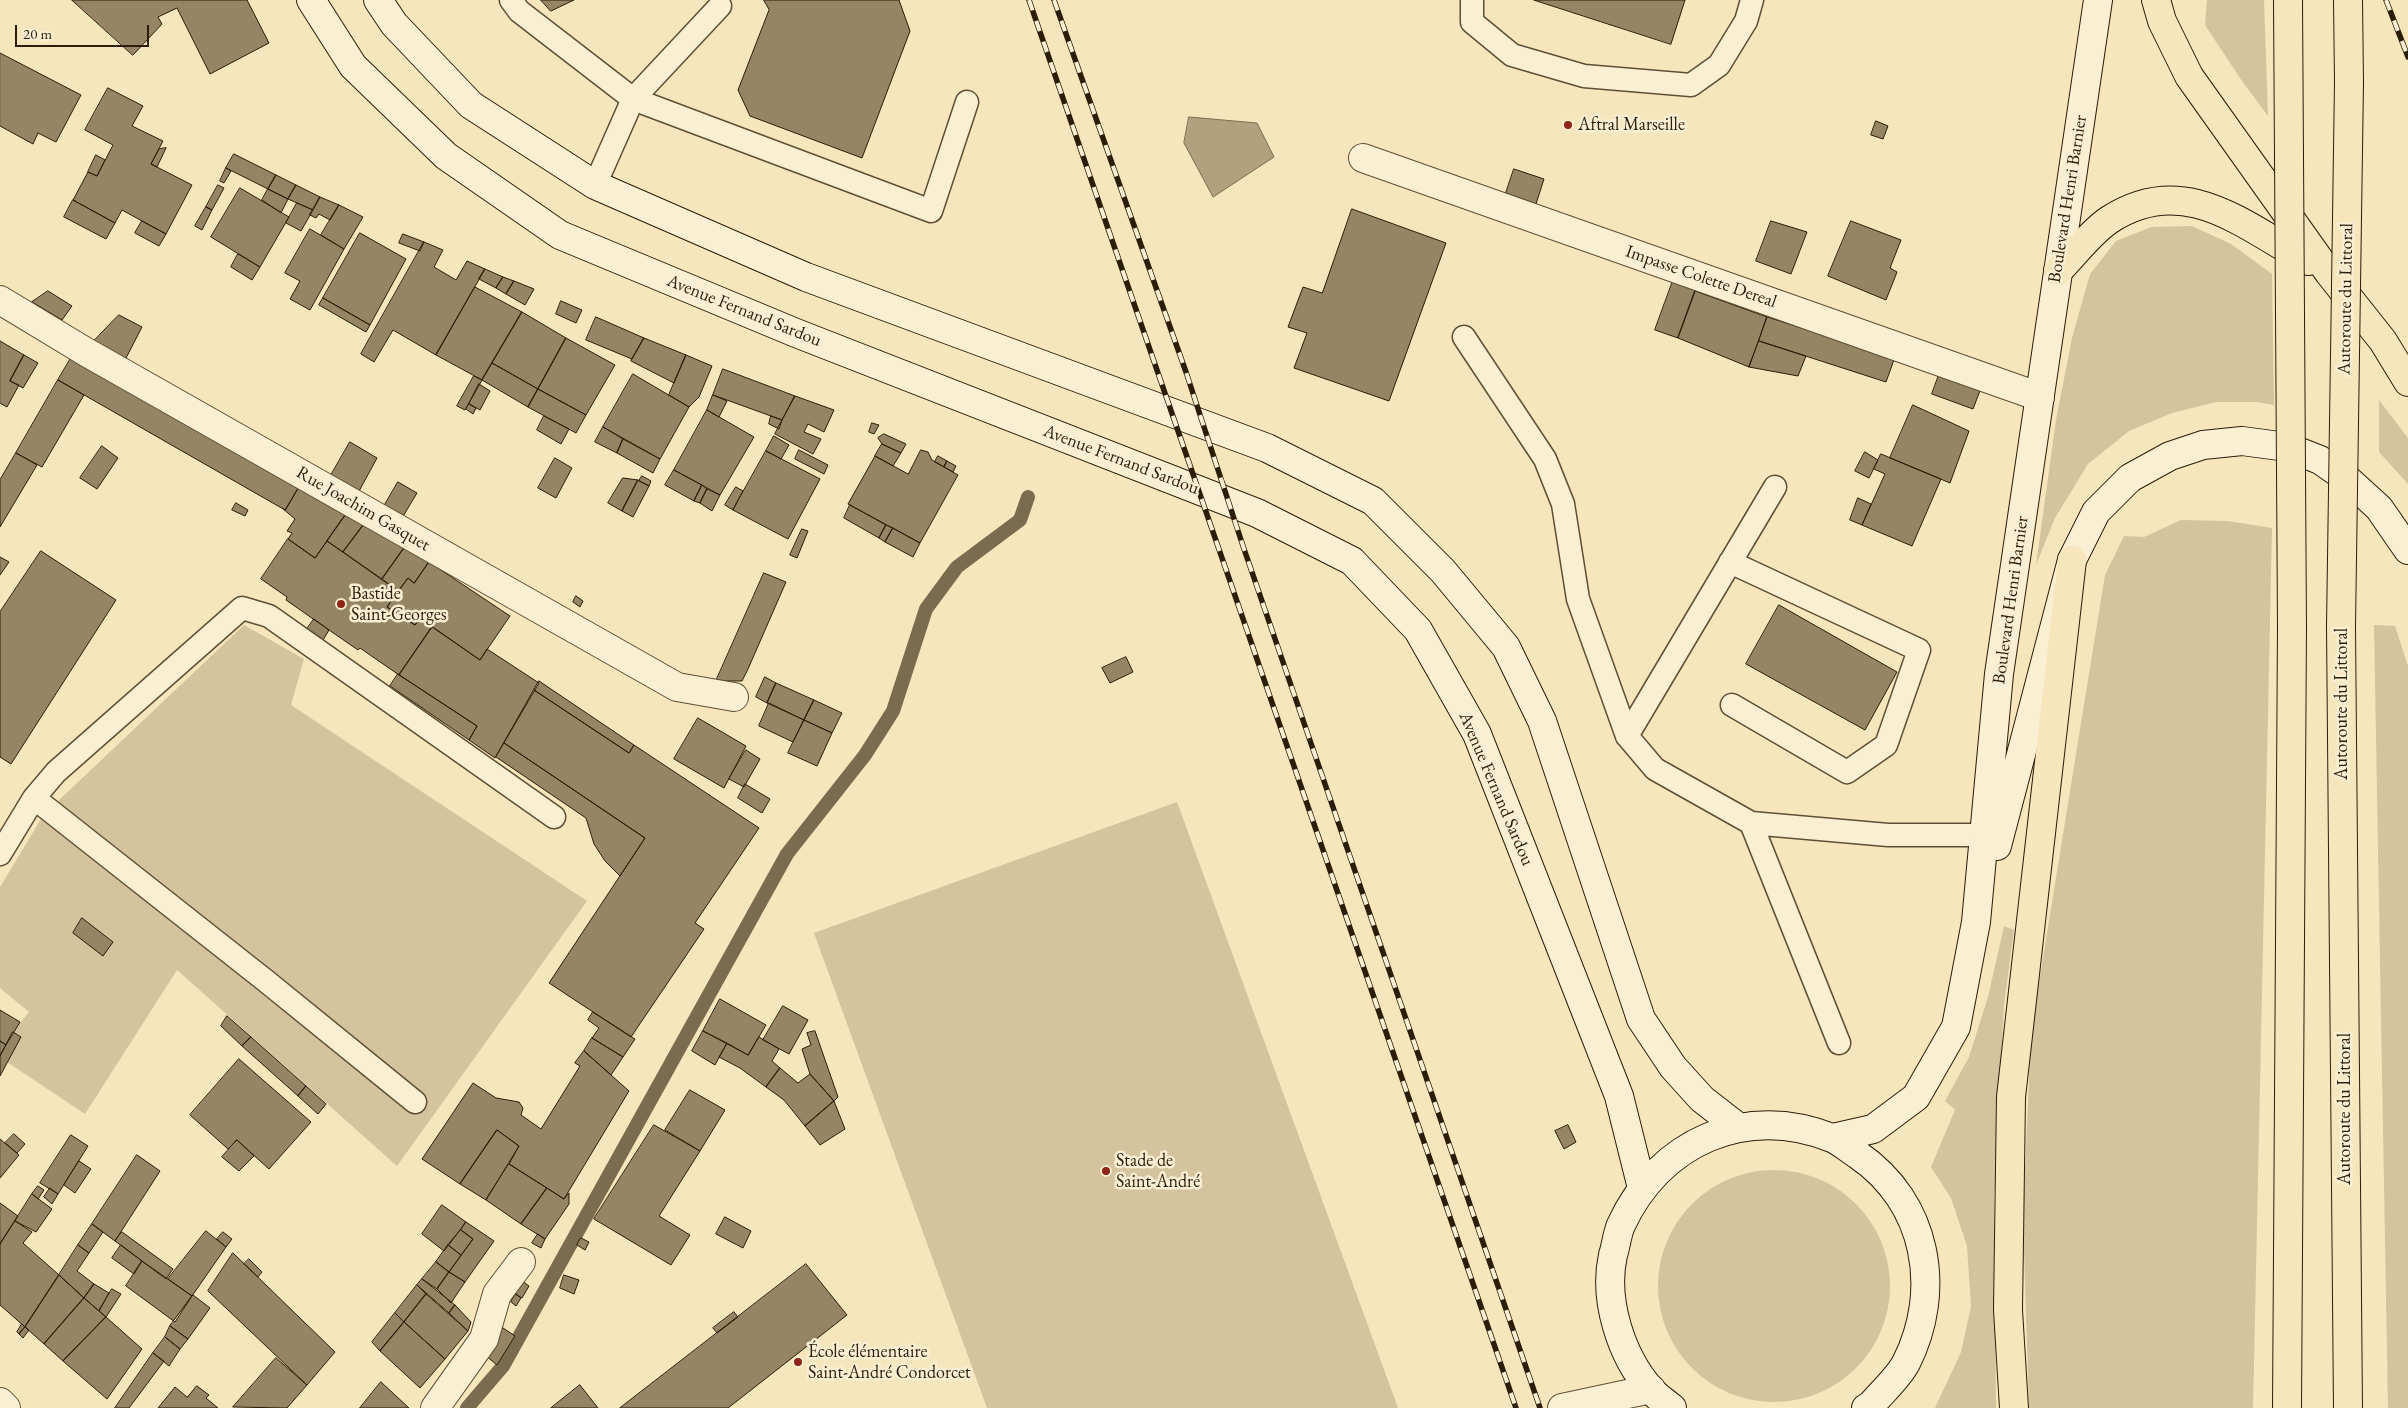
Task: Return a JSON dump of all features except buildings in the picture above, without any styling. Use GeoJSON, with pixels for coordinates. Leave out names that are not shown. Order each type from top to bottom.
{"type":"FeatureCollection","features":[{"type":"Feature","properties":{"kind":"highway"},"geometry":{"type":"LineString","coordinates":[[2156,0],[2162,21],[2189,76],[2329,273],[2382,341],[2408,382]]}},
{"type":"Feature","properties":{"kind":"highway"},"geometry":{"type":"LineString","coordinates":[[2287,1408],[2292,627],[2288,0]]}},
{"type":"Feature","properties":{"kind":"highway","name":"Autoroute du Littoral"},"geometry":{"type":"LineString","coordinates":[[2348,0],[2349,82],[2341,626],[2348,1408]]}},
{"type":"Feature","properties":{"kind":"highway"},"geometry":{"type":"LineString","coordinates":[[2058,271],[2108,221],[2134,206],[2164,201],[2193,201],[2224,212],[2329,273]]}},
{"type":"Feature","properties":{"kind":"highway"},"geometry":{"type":"LineString","coordinates":[[2014,1408],[2008,1310],[2011,1097],[2072,560]]}},
{"type":"Feature","properties":{"kind":"main road","name":"Avenue Fernand Sardou"},"geometry":{"type":"LineString","coordinates":[[311,0],[353,66],[446,156],[560,235],[796,333],[1257,514],[1352,561],[1418,630],[1477,734],[1618,1096],[1642,1188]]}},
{"type":"Feature","properties":{"kind":"main road"},"geometry":{"type":"LineString","coordinates":[[378,0],[394,24],[472,105],[595,185],[806,277],[1267,448],[1373,501],[1443,571],[1506,647],[1542,721],[1641,1020],[1673,1066],[1702,1099],[1738,1128]]}},
{"type":"Feature","properties":{"kind":"main road","name":"Boulevard Henri Barnier"},"geometry":{"type":"LineString","coordinates":[[1833,1138],[1873,1129],[1916,1098],[1956,1027],[1976,922],[1999,674],[2098,0]]}},
{"type":"Feature","properties":{"kind":"main road","name":"Impasse Colette Dereal"},"geometry":{"type":"LineString","coordinates":[[1362,158],[2040,397]]}},
{"type":"Feature","properties":{"kind":"main road","name":"Rue Joachim Gasquet"},"geometry":{"type":"LineString","coordinates":[[0,300],[94,357],[677,687],[734,697]]}},
{"type":"Feature","properties":{"kind":"main road"},"geometry":{"type":"LineString","coordinates":[[1976,922],[2072,560],[2096,512],[2130,478],[2170,456],[2203,445],[2242,441],[2286,447],[2320,460],[2346,478],[2379,508],[2408,550]]}},
{"type":"Feature","properties":{"kind":"main road"},"geometry":{"type":"LineString","coordinates":[[1672,1408],[1651,1390],[1627,1353],[1613,1312],[1610,1269],[1620,1226],[1642,1188],[1668,1160],[1701,1139],[1738,1128],[1787,1126],[1833,1138],[1877,1168],[1910,1211],[1926,1261],[1924,1315],[1906,1364],[1871,1405],[1866,1408]]}},
{"type":"Feature","properties":{"kind":"main road"},"geometry":{"type":"LineString","coordinates":[[435,1408],[484,1339],[497,1294],[521,1262]]}},
{"type":"Feature","properties":{"kind":"main road"},"geometry":{"type":"LineString","coordinates":[[1562,1408],[1651,1390]]}},
{"type":"Feature","properties":{"kind":"main road"},"geometry":{"type":"LineString","coordinates":[[0,1402],[6,1408]]}},
{"type":"Feature","properties":{"kind":"lane"},"geometry":{"type":"LineString","coordinates":[[510,0],[519,10],[633,99],[931,211],[967,102]]}},
{"type":"Feature","properties":{"kind":"lane"},"geometry":{"type":"LineString","coordinates":[[1472,0],[1472,22],[1512,55],[1584,76],[1691,85],[1719,65],[1746,21],[1752,0]]}},
{"type":"Feature","properties":{"kind":"lane"},"geometry":{"type":"LineString","coordinates":[[595,185],[633,99],[720,6]]}},
{"type":"Feature","properties":{"kind":"lane"},"geometry":{"type":"LineString","coordinates":[[1464,336],[1545,459],[1563,504],[1578,599],[1627,736],[1655,769],[1751,823],[1888,835],[1985,835]]}},
{"type":"Feature","properties":{"kind":"lane"},"geometry":{"type":"LineString","coordinates":[[1627,736],[1775,486]]}},
{"type":"Feature","properties":{"kind":"lane"},"geometry":{"type":"LineString","coordinates":[[1730,562],[1918,650],[1886,745],[1847,772],[1732,705]]}},
{"type":"Feature","properties":{"kind":"lane"},"geometry":{"type":"LineString","coordinates":[[0,854],[34,798],[56,772],[242,608],[269,616],[554,817]]}},
{"type":"Feature","properties":{"kind":"lane"},"geometry":{"type":"LineString","coordinates":[[34,798],[266,980],[415,1102]]}},
{"type":"Feature","properties":{"kind":"lane"},"geometry":{"type":"LineString","coordinates":[[1751,823],[1840,1043]]}},
{"type":"Feature","properties":{"kind":"shaded area"},"geometry":{"type":"Polygon","coordinates":[[[2207,0],[2264,0],[2268,116],[2205,25],[2207,0]]]}},
{"type":"Feature","properties":{"kind":"shaded area"},"geometry":{"type":"Polygon","coordinates":[[[1189,117],[1257,123],[1274,157],[1213,197],[1184,143],[1189,117]]]}},
{"type":"Feature","properties":{"kind":"shaded area"},"geometry":{"type":"Polygon","coordinates":[[[2192,226],[2231,244],[2272,274],[2274,405],[2257,402],[2216,402],[2172,413],[2129,431],[2088,464],[2055,518],[2036,565],[2056,420],[2072,338],[2090,274],[2116,241],[2151,227],[2192,226]]]}},
{"type":"Feature","properties":{"kind":"shaded area"},"geometry":{"type":"Polygon","coordinates":[[[2379,400],[2408,438],[2408,484],[2379,452],[2379,400]]]}},
{"type":"Feature","properties":{"kind":"shaded area"},"geometry":{"type":"Polygon","coordinates":[[[2181,520],[2228,521],[2272,528],[2253,1408],[2029,1408],[2023,1218],[2031,1032],[2105,575],[2124,536],[2144,537],[2181,520]]]}},
{"type":"Feature","properties":{"kind":"shaded area"},"geometry":{"type":"Polygon","coordinates":[[[244,625],[304,659],[291,705],[587,901],[397,1166],[177,970],[85,1114],[7,1062],[21,1037],[13,1032],[29,1012],[0,988],[0,887],[47,809],[57,802],[244,625]]]}},
{"type":"Feature","properties":{"kind":"shaded area"},"geometry":{"type":"Polygon","coordinates":[[[2374,625],[2395,626],[2408,666],[2408,1408],[2388,1408],[2374,625]]]}},
{"type":"Feature","properties":{"kind":"shaded area","name":"Stade de Saint-André"},"geometry":{"type":"Polygon","coordinates":[[[1177,802],[1398,1408],[987,1408],[814,933],[1177,802]]]}},
{"type":"Feature","properties":{"kind":"shaded area"},"geometry":{"type":"Polygon","coordinates":[[[2004,926],[2014,930],[2004,1005],[1994,1196],[1996,1408],[1935,1408],[1961,1352],[1971,1307],[1967,1246],[1951,1198],[1931,1167],[1955,1110],[1945,1101],[1969,1057],[1988,997],[2004,926]]]}},
{"type":"Feature","properties":{"kind":"shaded area"},"geometry":{"type":"Polygon","coordinates":[[[1763,1170],[1785,1170],[1819,1178],[1829,1183],[1848,1196],[1864,1212],[1882,1241],[1888,1263],[1890,1286],[1888,1309],[1882,1331],[1871,1351],[1848,1376],[1819,1394],[1785,1402],[1763,1402],[1729,1394],[1719,1389],[1700,1376],[1684,1360],[1666,1331],[1658,1297],[1658,1275],[1666,1241],[1671,1231],[1684,1212],[1700,1196],[1729,1178],[1763,1170]]]}},
{"type":"Feature","properties":{"kind":"waterway"},"geometry":{"type":"LineString","coordinates":[[467,1408],[503,1366],[787,854],[865,755],[893,711],[926,609],[957,567],[1020,520],[1028,497]]}},
{"type":"Feature","properties":{"kind":"railway"},"geometry":{"type":"LineString","coordinates":[[1029,0],[1516,1408]]}},
{"type":"Feature","properties":{"kind":"railway"},"geometry":{"type":"LineString","coordinates":[[1054,0],[1186,372],[1243,546],[1540,1408]]}},
{"type":"Feature","properties":{"kind":"railway"},"geometry":{"type":"LineString","coordinates":[[2386,0],[2408,57]]}},
{"type":"Feature","properties":{"kind":"place","name":"Aftral Marseille"},"geometry":{"type":"Point","coordinates":[1568,125]}},
{"type":"Feature","properties":{"kind":"place","name":"Bastide Saint-Georges"},"geometry":{"type":"Point","coordinates":[341,604]}},
{"type":"Feature","properties":{"kind":"place","name":"Stade de Saint-André"},"geometry":{"type":"Point","coordinates":[1106,1171]}},
{"type":"Feature","properties":{"kind":"place","name":"École élémentaire Saint-André Condorcet"},"geometry":{"type":"Point","coordinates":[798,1362]}}]}
